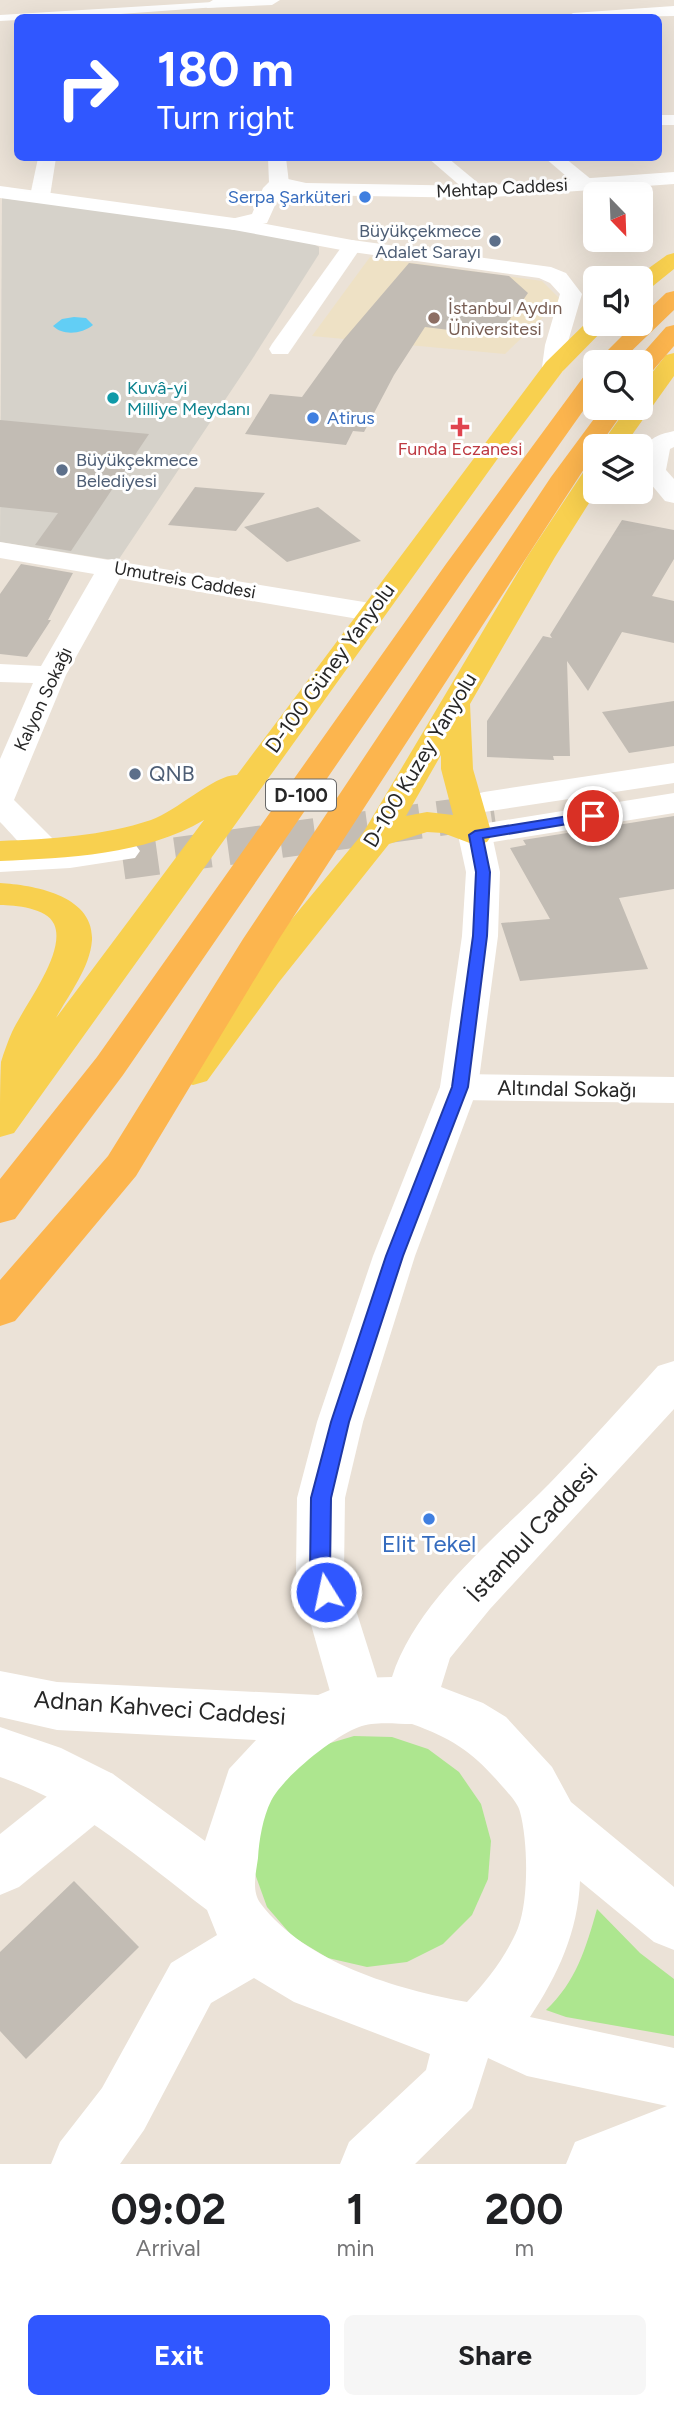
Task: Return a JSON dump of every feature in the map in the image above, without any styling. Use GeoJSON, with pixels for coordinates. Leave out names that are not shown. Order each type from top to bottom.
{"type":"FeatureCollection","features":[{"type":"Feature","properties":{"kind":"highway"},"geometry":{"type":"LineString","coordinates":[[620,350],[674,298]]}},
{"type":"Feature","properties":{"kind":"highway"},"geometry":{"type":"LineString","coordinates":[[653,355],[674,332]]}},
{"type":"Feature","properties":{"kind":"highway","name":"D-100"},"geometry":{"type":"LineString","coordinates":[[0,1208],[110,1066],[463,559],[583,394]]}},
{"type":"Feature","properties":{"kind":"highway","name":"D-100"},"geometry":{"type":"LineString","coordinates":[[0,1309],[122,1166],[261,939],[564,477],[605,420]]}},
{"type":"Feature","properties":{"kind":"main road"},"geometry":{"type":"LineString","coordinates":[[653,275],[674,259]]}},
{"type":"Feature","properties":{"kind":"main road","name":"D-100 Güney Yanyolu"},"geometry":{"type":"LineString","coordinates":[[0,1123],[370,612],[554,368],[586,336]]}},
{"type":"Feature","properties":{"kind":"main road"},"geometry":{"type":"LineString","coordinates":[[653,390],[673,363]]}},
{"type":"Feature","properties":{"kind":"main road","name":"D-100 Kuzey Yanyolu"},"geometry":{"type":"LineString","coordinates":[[122,1166],[266,974],[377,837],[455,702],[583,493]]}},
{"type":"Feature","properties":{"kind":"main road"},"geometry":{"type":"LineString","coordinates":[[377,837],[406,824],[430,821],[451,823],[484,816],[457,769],[455,702]]}},
{"type":"Feature","properties":{"kind":"main road"},"geometry":{"type":"LineString","coordinates":[[0,851],[46,848],[150,832],[185,817],[254,772]]}},
{"type":"Feature","properties":{"kind":"main road"},"geometry":{"type":"LineString","coordinates":[[0,894],[51,903],[68,914],[75,929],[75,946],[32,1032],[0,1123]]}},
{"type":"Feature","properties":{"kind":"street"},"geometry":{"type":"LineString","coordinates":[[66,14],[272,0]]}},
{"type":"Feature","properties":{"kind":"street"},"geometry":{"type":"LineString","coordinates":[[214,5],[247,14]]}},
{"type":"Feature","properties":{"kind":"street"},"geometry":{"type":"LineString","coordinates":[[631,14],[674,11]]}},
{"type":"Feature","properties":{"kind":"street"},"geometry":{"type":"LineString","coordinates":[[40,197],[46,161]]}},
{"type":"Feature","properties":{"kind":"street"},"geometry":{"type":"LineString","coordinates":[[234,224],[260,219],[273,188],[279,183],[277,161]]}},
{"type":"Feature","properties":{"kind":"street"},"geometry":{"type":"LineString","coordinates":[[442,161],[479,192]]}},
{"type":"Feature","properties":{"kind":"street"},"geometry":{"type":"LineString","coordinates":[[558,161],[584,182]]}},
{"type":"Feature","properties":{"kind":"street","name":"Mehtap Caddesi"},"geometry":{"type":"LineString","coordinates":[[616,182],[674,178]]}},
{"type":"Feature","properties":{"kind":"street","name":"Mehtap Caddesi"},"geometry":{"type":"LineString","coordinates":[[279,183],[289,188],[330,190],[479,192],[583,184]]}},
{"type":"Feature","properties":{"kind":"street","name":"Mehtap Caddesi"},"geometry":{"type":"LineString","coordinates":[[289,233],[280,229],[274,217],[282,199],[303,192],[330,190]]}},
{"type":"Feature","properties":{"kind":"street"},"geometry":{"type":"LineString","coordinates":[[0,192],[234,224],[352,246],[517,266],[558,278],[571,294],[556,345],[554,368]]}},
{"type":"Feature","properties":{"kind":"street"},"geometry":{"type":"LineString","coordinates":[[281,349],[352,246]]}},
{"type":"Feature","properties":{"kind":"street"},"geometry":{"type":"LineString","coordinates":[[673,438],[658,445],[663,473],[674,495]]}},
{"type":"Feature","properties":{"kind":"street","name":"Umutreis Caddesi"},"geometry":{"type":"LineString","coordinates":[[0,550],[370,612]]}},
{"type":"Feature","properties":{"kind":"street","name":"Kalyon Sokağı"},"geometry":{"type":"LineString","coordinates":[[0,797],[51,675],[112,567]]}},
{"type":"Feature","properties":{"kind":"street"},"geometry":{"type":"LineString","coordinates":[[0,673],[51,675]]}},
{"type":"Feature","properties":{"kind":"street"},"geometry":{"type":"LineString","coordinates":[[484,816],[674,773]]}},
{"type":"Feature","properties":{"kind":"street"},"geometry":{"type":"LineString","coordinates":[[484,816],[674,783]]}},
{"type":"Feature","properties":{"kind":"street"},"geometry":{"type":"LineString","coordinates":[[484,816],[674,803]]}},
{"type":"Feature","properties":{"kind":"street"},"geometry":{"type":"LineString","coordinates":[[0,804],[46,848]]}},
{"type":"Feature","properties":{"kind":"street"},"geometry":{"type":"LineString","coordinates":[[484,816],[480,936],[460,1087],[394,1256],[340,1422],[321,1498],[320,1572],[364,1707],[280,1751],[248,1787],[232,1841],[227,1891],[240,1922],[275,1959],[314,1982],[422,2023],[476,2029],[527,2048],[674,2078]]}},
{"type":"Feature","properties":{"kind":"street"},"geometry":{"type":"LineString","coordinates":[[0,862],[123,857],[0,871]]}},
{"type":"Feature","properties":{"kind":"street","name":"Altındal Sokağı"},"geometry":{"type":"LineString","coordinates":[[460,1087],[674,1090]]}},
{"type":"Feature","properties":{"kind":"street","name":"İstanbul Caddesi"},"geometry":{"type":"LineString","coordinates":[[364,1707],[418,1674],[431,1644],[473,1594],[578,1485],[674,1379]]}},
{"type":"Feature","properties":{"kind":"street","name":"Adnan Kahveci Caddesi"},"geometry":{"type":"LineString","coordinates":[[0,1694],[57,1706],[364,1707],[482,1729],[517,1765],[544,1801],[547,1816]]}},
{"type":"Feature","properties":{"kind":"street"},"geometry":{"type":"LineString","coordinates":[[0,1752],[42,1766],[94,1792],[227,1891]]}},
{"type":"Feature","properties":{"kind":"street"},"geometry":{"type":"LineString","coordinates":[[0,1868],[94,1792]]}},
{"type":"Feature","properties":{"kind":"street"},"geometry":{"type":"LineString","coordinates":[[547,1816],[623,1883],[674,1922]]}},
{"type":"Feature","properties":{"kind":"street"},"geometry":{"type":"LineString","coordinates":[[371,2164],[451,2087],[476,2029],[516,1988],[547,1927],[553,1851],[547,1816]]}},
{"type":"Feature","properties":{"kind":"street"},"geometry":{"type":"LineString","coordinates":[[82,2164],[122,2109],[191,1983],[260,1942]]}},
{"type":"Feature","properties":{"kind":"street"},"geometry":{"type":"LineString","coordinates":[[597,2164],[674,2134]]}},
{"type":"Feature","properties":{"kind":"shaded area","name":"Kuvâ-yi Milliye Meydanı"},"geometry":{"type":"Polygon","coordinates":[[[2,198],[137,214],[308,241],[319,247],[319,254],[251,361],[119,559],[0,542],[2,198]]]}},
{"type":"Feature","properties":{"kind":"shaded area","name":"İstanbul Aydın Üniversitesi"},"geometry":{"type":"Polygon","coordinates":[[[370,257],[542,281],[561,300],[505,354],[312,336],[370,257]]]}},
{"type":"Feature","properties":{"kind":"green space"},"geometry":{"type":"Polygon","coordinates":[[[354,1736],[392,1737],[428,1749],[459,1772],[481,1804],[491,1841],[488,1879],[472,1915],[443,1944],[407,1962],[367,1967],[328,1958],[293,1937],[267,1907],[254,1871],[264,1798],[317,1747],[354,1736]]]}},
{"type":"Feature","properties":{"kind":"green space"},"geometry":{"type":"Polygon","coordinates":[[[597,1909],[640,1953],[674,1979],[674,2036],[566,2017],[546,2010],[572,1976],[584,1951],[597,1909]]]}},
{"type":"Feature","properties":{"kind":"water"},"geometry":{"type":"Polygon","coordinates":[[[86,318],[93,325],[73,333],[53,326],[62,319],[86,318]]]}},
{"type":"Feature","properties":{"kind":"building"},"geometry":{"type":"Polygon","coordinates":[[[409,263],[509,276],[528,293],[498,336],[425,327],[394,375],[364,432],[353,431],[346,445],[245,434],[270,394],[302,397],[344,339],[409,263]]]}},
{"type":"Feature","properties":{"kind":"building","name":"Büyükçekmece Belediyesi"},"geometry":{"type":"Polygon","coordinates":[[[0,420],[149,434],[71,551],[35,545],[58,513],[0,507],[0,420]]]}},
{"type":"Feature","properties":{"kind":"building"},"geometry":{"type":"Polygon","coordinates":[[[195,487],[265,493],[236,531],[168,525],[195,487]]]}},
{"type":"Feature","properties":{"kind":"building"},"geometry":{"type":"Polygon","coordinates":[[[318,507],[361,541],[287,562],[244,527],[318,507]]]}},
{"type":"Feature","properties":{"kind":"building"},"geometry":{"type":"Polygon","coordinates":[[[622,520],[674,530],[674,559],[652,596],[674,601],[674,643],[622,632],[588,691],[567,661],[570,756],[553,756],[554,760],[487,757],[487,721],[543,636],[552,638],[550,635],[622,520]]]}},
{"type":"Feature","properties":{"kind":"building"},"geometry":{"type":"Polygon","coordinates":[[[21,564],[73,573],[48,620],[51,620],[27,657],[0,654],[0,594],[21,564]]]}},
{"type":"Feature","properties":{"kind":"building"},"geometry":{"type":"Polygon","coordinates":[[[674,701],[674,746],[629,753],[602,712],[674,701]]]}},
{"type":"Feature","properties":{"kind":"building"},"geometry":{"type":"Polygon","coordinates":[[[674,816],[674,889],[619,898],[648,969],[520,981],[501,923],[550,919],[510,848],[526,845],[523,840],[674,816]]]}},
{"type":"Feature","properties":{"kind":"building"},"geometry":{"type":"Polygon","coordinates":[[[74,1881],[139,1947],[26,2059],[0,2031],[0,1952],[74,1881]]]}},
{"type":"Feature","properties":{"kind":"tunnel"},"geometry":{"type":"LineString","coordinates":[[123,862],[494,811]]}},
{"type":"Feature","properties":{"kind":"place","name":"Serpa Şarküteri"},"geometry":{"type":"Point","coordinates":[365,197]}},
{"type":"Feature","properties":{"kind":"place","name":"Büyükçekmece Adalet Sarayı"},"geometry":{"type":"Point","coordinates":[495,241]}},
{"type":"Feature","properties":{"kind":"place","name":"İstanbul Aydın Üniversitesi"},"geometry":{"type":"Point","coordinates":[434,318]}},
{"type":"Feature","properties":{"kind":"place","name":"Kuvâ-yi Milliye Meydanı"},"geometry":{"type":"Point","coordinates":[113,398]}},
{"type":"Feature","properties":{"kind":"place","name":"Atirus"},"geometry":{"type":"Point","coordinates":[313,418]}},
{"type":"Feature","properties":{"kind":"place","name":"Funda Eczanesi"},"geometry":{"type":"Point","coordinates":[460,427]}},
{"type":"Feature","properties":{"kind":"place","name":"Büyükçekmece Belediyesi"},"geometry":{"type":"Point","coordinates":[62,470]}},
{"type":"Feature","properties":{"kind":"place","name":"QNB"},"geometry":{"type":"Point","coordinates":[135,774]}},
{"type":"Feature","properties":{"kind":"place","name":"Elit Tekel"},"geometry":{"type":"Point","coordinates":[429,1519]}},
{"type":"Feature","properties":{"kind":"route"},"geometry":{"type":"LineString","coordinates":[[326,1592],[320,1572],[321,1498],[340,1422],[394,1256],[460,1087],[480,936],[483,872],[475,835],[593,816]]}}]}
